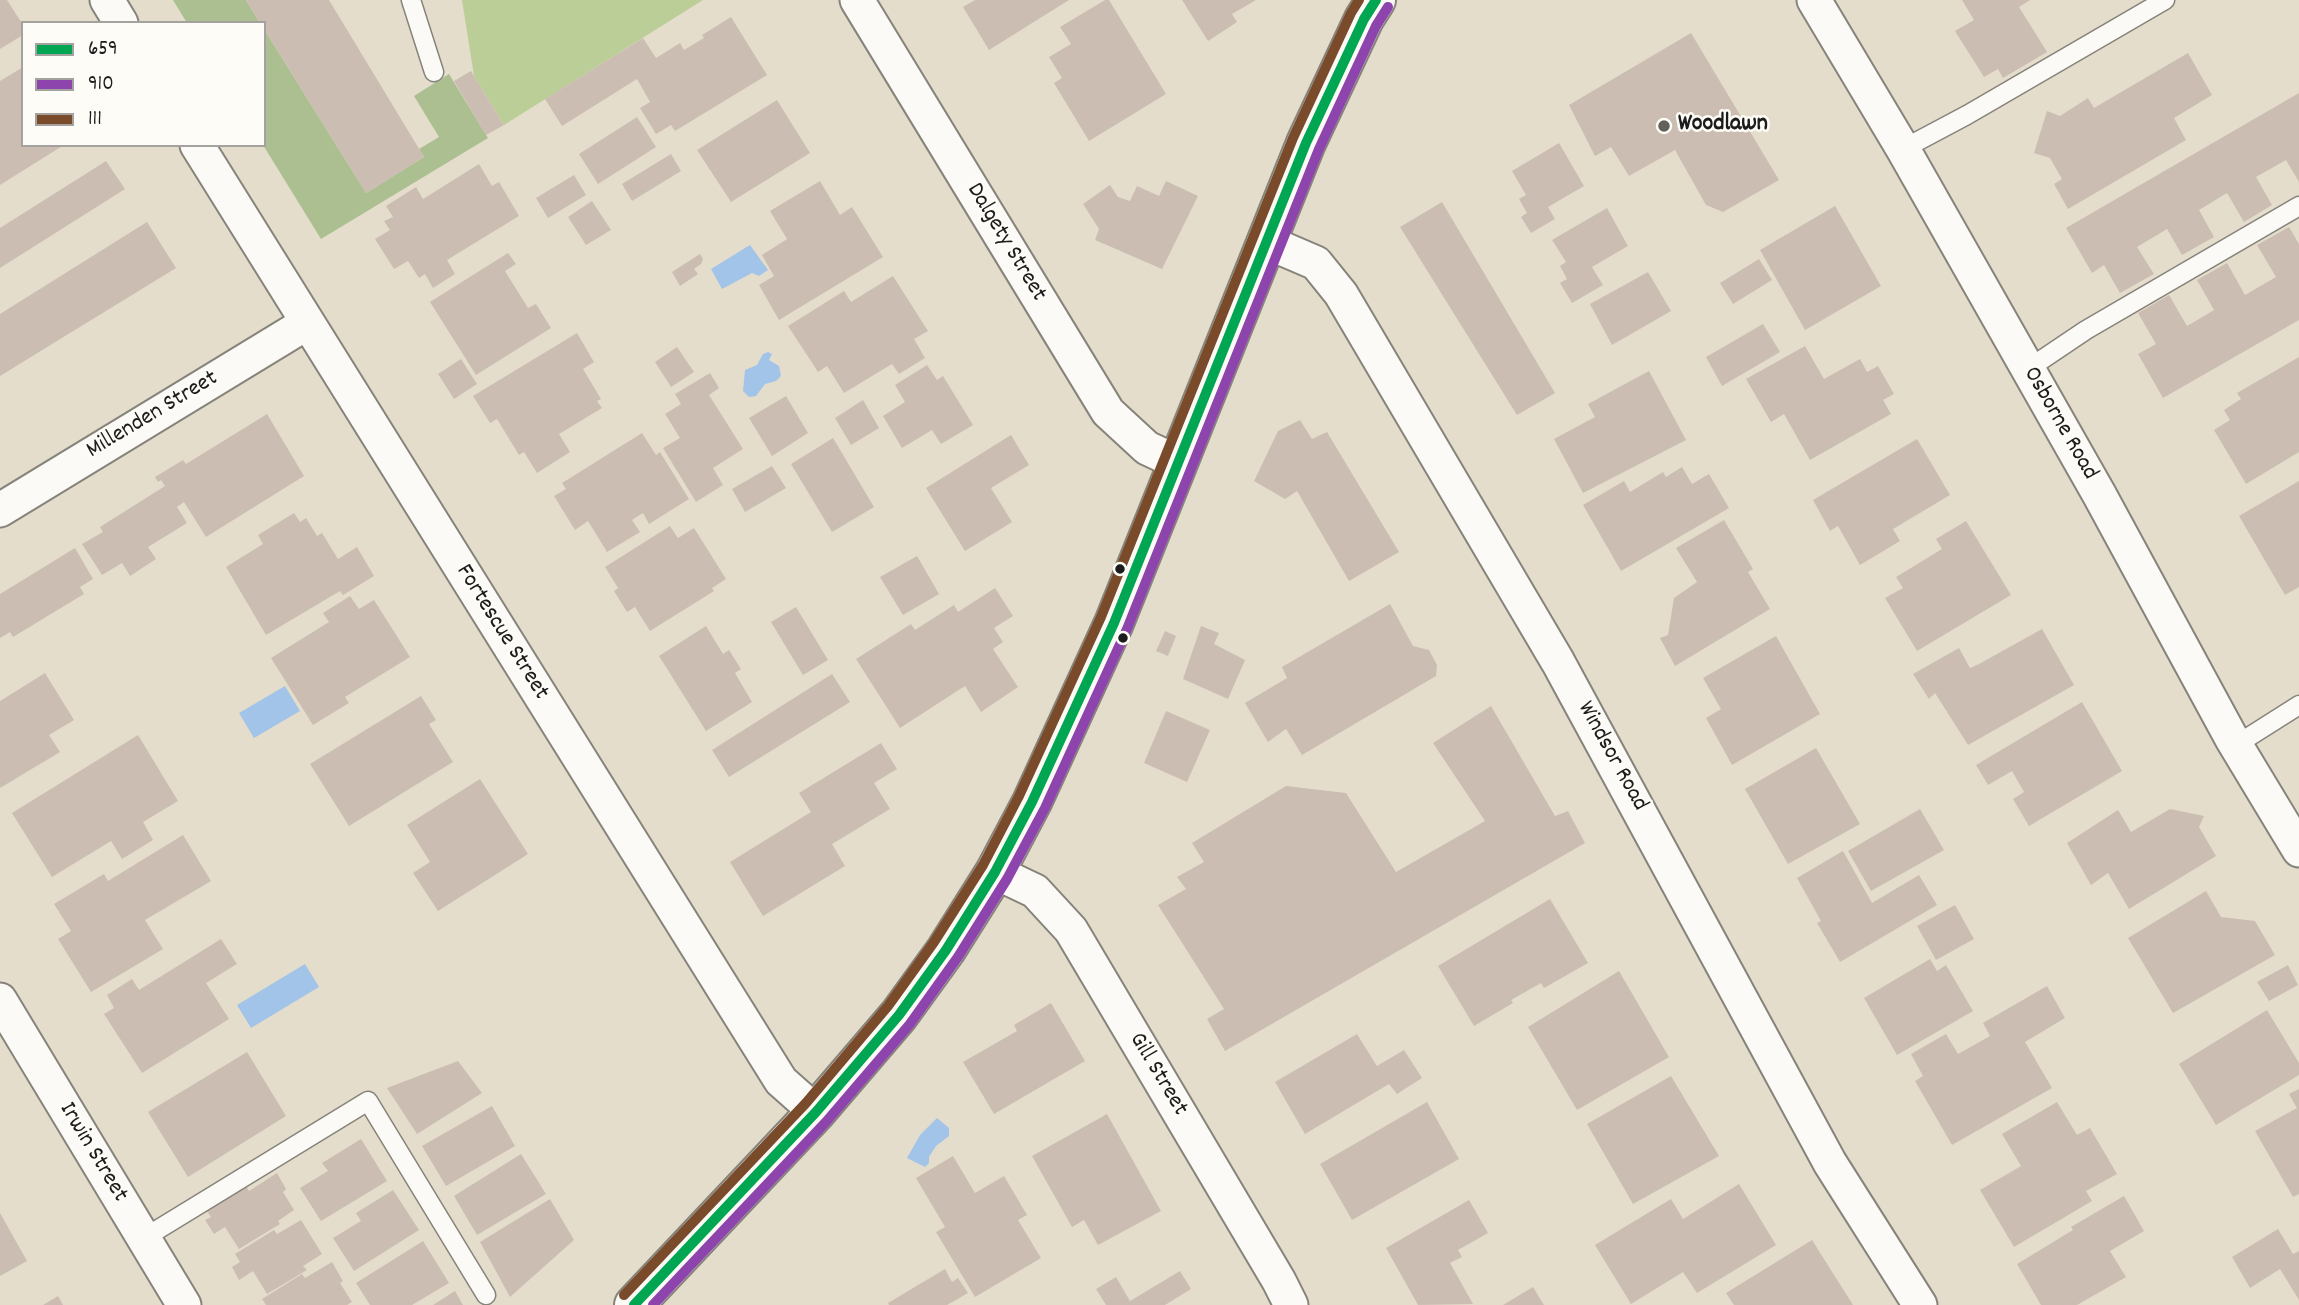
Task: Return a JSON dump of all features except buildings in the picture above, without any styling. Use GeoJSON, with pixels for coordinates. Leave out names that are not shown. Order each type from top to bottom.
{"type":"FeatureCollection","features":[{"type":"Feature","properties":{"kind":"highway"},"geometry":{"type":"LineString","coordinates":[[636,1304],[816,1112],[899,1015],[946,950],[995,872],[1032,802],[1108,635],[1306,144],[1364,19],[1376,0]]}},
{"type":"Feature","properties":{"kind":"street"},"geometry":{"type":"LineString","coordinates":[[107,0],[120,21]]}},
{"type":"Feature","properties":{"kind":"street","name":"Dalgety Street"},"geometry":{"type":"LineString","coordinates":[[857,0],[1108,412],[1147,449],[1177,462]]}},
{"type":"Feature","properties":{"kind":"street","name":"Osborne Road"},"geometry":{"type":"LineString","coordinates":[[1814,0],[1903,149],[2099,494],[2236,745],[2296,839]]}},
{"type":"Feature","properties":{"kind":"street","name":"Fortescue Street"},"geometry":{"type":"LineString","coordinates":[[198,147],[780,1081],[816,1112]]}},
{"type":"Feature","properties":{"kind":"street","name":"Windsor Road"},"geometry":{"type":"LineString","coordinates":[[1267,242],[1315,263],[1341,294],[1558,662],[1830,1163],[1920,1305]]}},
{"type":"Feature","properties":{"kind":"street","name":"Millenden Street"},"geometry":{"type":"LineString","coordinates":[[0,510],[307,323]]}},
{"type":"Feature","properties":{"kind":"street","name":"Gill Street"},"geometry":{"type":"LineString","coordinates":[[995,872],[1035,891],[1071,930],[1291,1305]]}},
{"type":"Feature","properties":{"kind":"street","name":"Irwin Street"},"geometry":{"type":"LineString","coordinates":[[0,1000],[184,1305]]}},
{"type":"Feature","properties":{"kind":"lane"},"geometry":{"type":"LineString","coordinates":[[411,0],[434,72]]}},
{"type":"Feature","properties":{"kind":"lane"},"geometry":{"type":"LineString","coordinates":[[1903,149],[1978,109],[2165,0]]}},
{"type":"Feature","properties":{"kind":"lane"},"geometry":{"type":"LineString","coordinates":[[2028,369],[2086,330],[2299,206]]}},
{"type":"Feature","properties":{"kind":"lane"},"geometry":{"type":"LineString","coordinates":[[2236,745],[2299,705]]}},
{"type":"Feature","properties":{"kind":"lane"},"geometry":{"type":"LineString","coordinates":[[144,1238],[368,1101],[486,1295]]}},
{"type":"Feature","properties":{"kind":"green space"},"geometry":{"type":"Polygon","coordinates":[[[173,0],[246,0],[259,21],[186,21],[173,0]]]}},
{"type":"Feature","properties":{"kind":"green space"},"geometry":{"type":"Polygon","coordinates":[[[462,0],[703,0],[504,125],[474,76],[462,0]]]}},
{"type":"Feature","properties":{"kind":"green space"},"geometry":{"type":"Polygon","coordinates":[[[266,32],[366,193],[424,157],[419,149],[439,137],[414,96],[449,74],[488,138],[321,239],[264,147],[266,32]]]}},
{"type":"Feature","properties":{"kind":"water"},"geometry":{"type":"Polygon","coordinates":[[[750,245],[768,270],[759,276],[752,273],[722,289],[711,269],[750,245]]]}},
{"type":"Feature","properties":{"kind":"water"},"geometry":{"type":"Polygon","coordinates":[[[763,354],[772,354],[769,360],[779,366],[781,376],[776,381],[765,384],[756,396],[749,397],[743,391],[745,370],[757,365],[763,354]]]}},
{"type":"Feature","properties":{"kind":"water"},"geometry":{"type":"Polygon","coordinates":[[[285,686],[300,711],[254,738],[239,713],[285,686]]]}},
{"type":"Feature","properties":{"kind":"water"},"geometry":{"type":"Polygon","coordinates":[[[305,964],[319,987],[251,1028],[237,1005],[305,964]]]}},
{"type":"Feature","properties":{"kind":"water"},"geometry":{"type":"Polygon","coordinates":[[[937,1118],[949,1128],[949,1136],[936,1146],[925,1167],[907,1158],[920,1135],[937,1118]]]}},
{"type":"Feature","properties":{"kind":"transit line","name":"111"},"geometry":{"type":"LineString","coordinates":[[624,1295],[806,1103],[888,1006],[934,942],[983,865],[1019,796],[1101,617],[1293,138],[1359,0]]}},
{"type":"Feature","properties":{"kind":"transit line","name":"659"},"geometry":{"type":"LineString","coordinates":[[634,1305],[816,1112],[899,1015],[946,950],[995,872],[1032,802],[1114,623],[1306,143],[1364,19],[1376,0]]}},
{"type":"Feature","properties":{"kind":"transit line","name":"910"},"geometry":{"type":"LineString","coordinates":[[653,1305],[826,1122],[910,1024],[958,957],[1007,879],[1045,808],[1127,629],[1319,149],[1376,26],[1388,7]]}},
{"type":"Feature","properties":{"kind":"place","name":"Woodlawn"},"geometry":{"type":"Point","coordinates":[1664,126]}}]}
